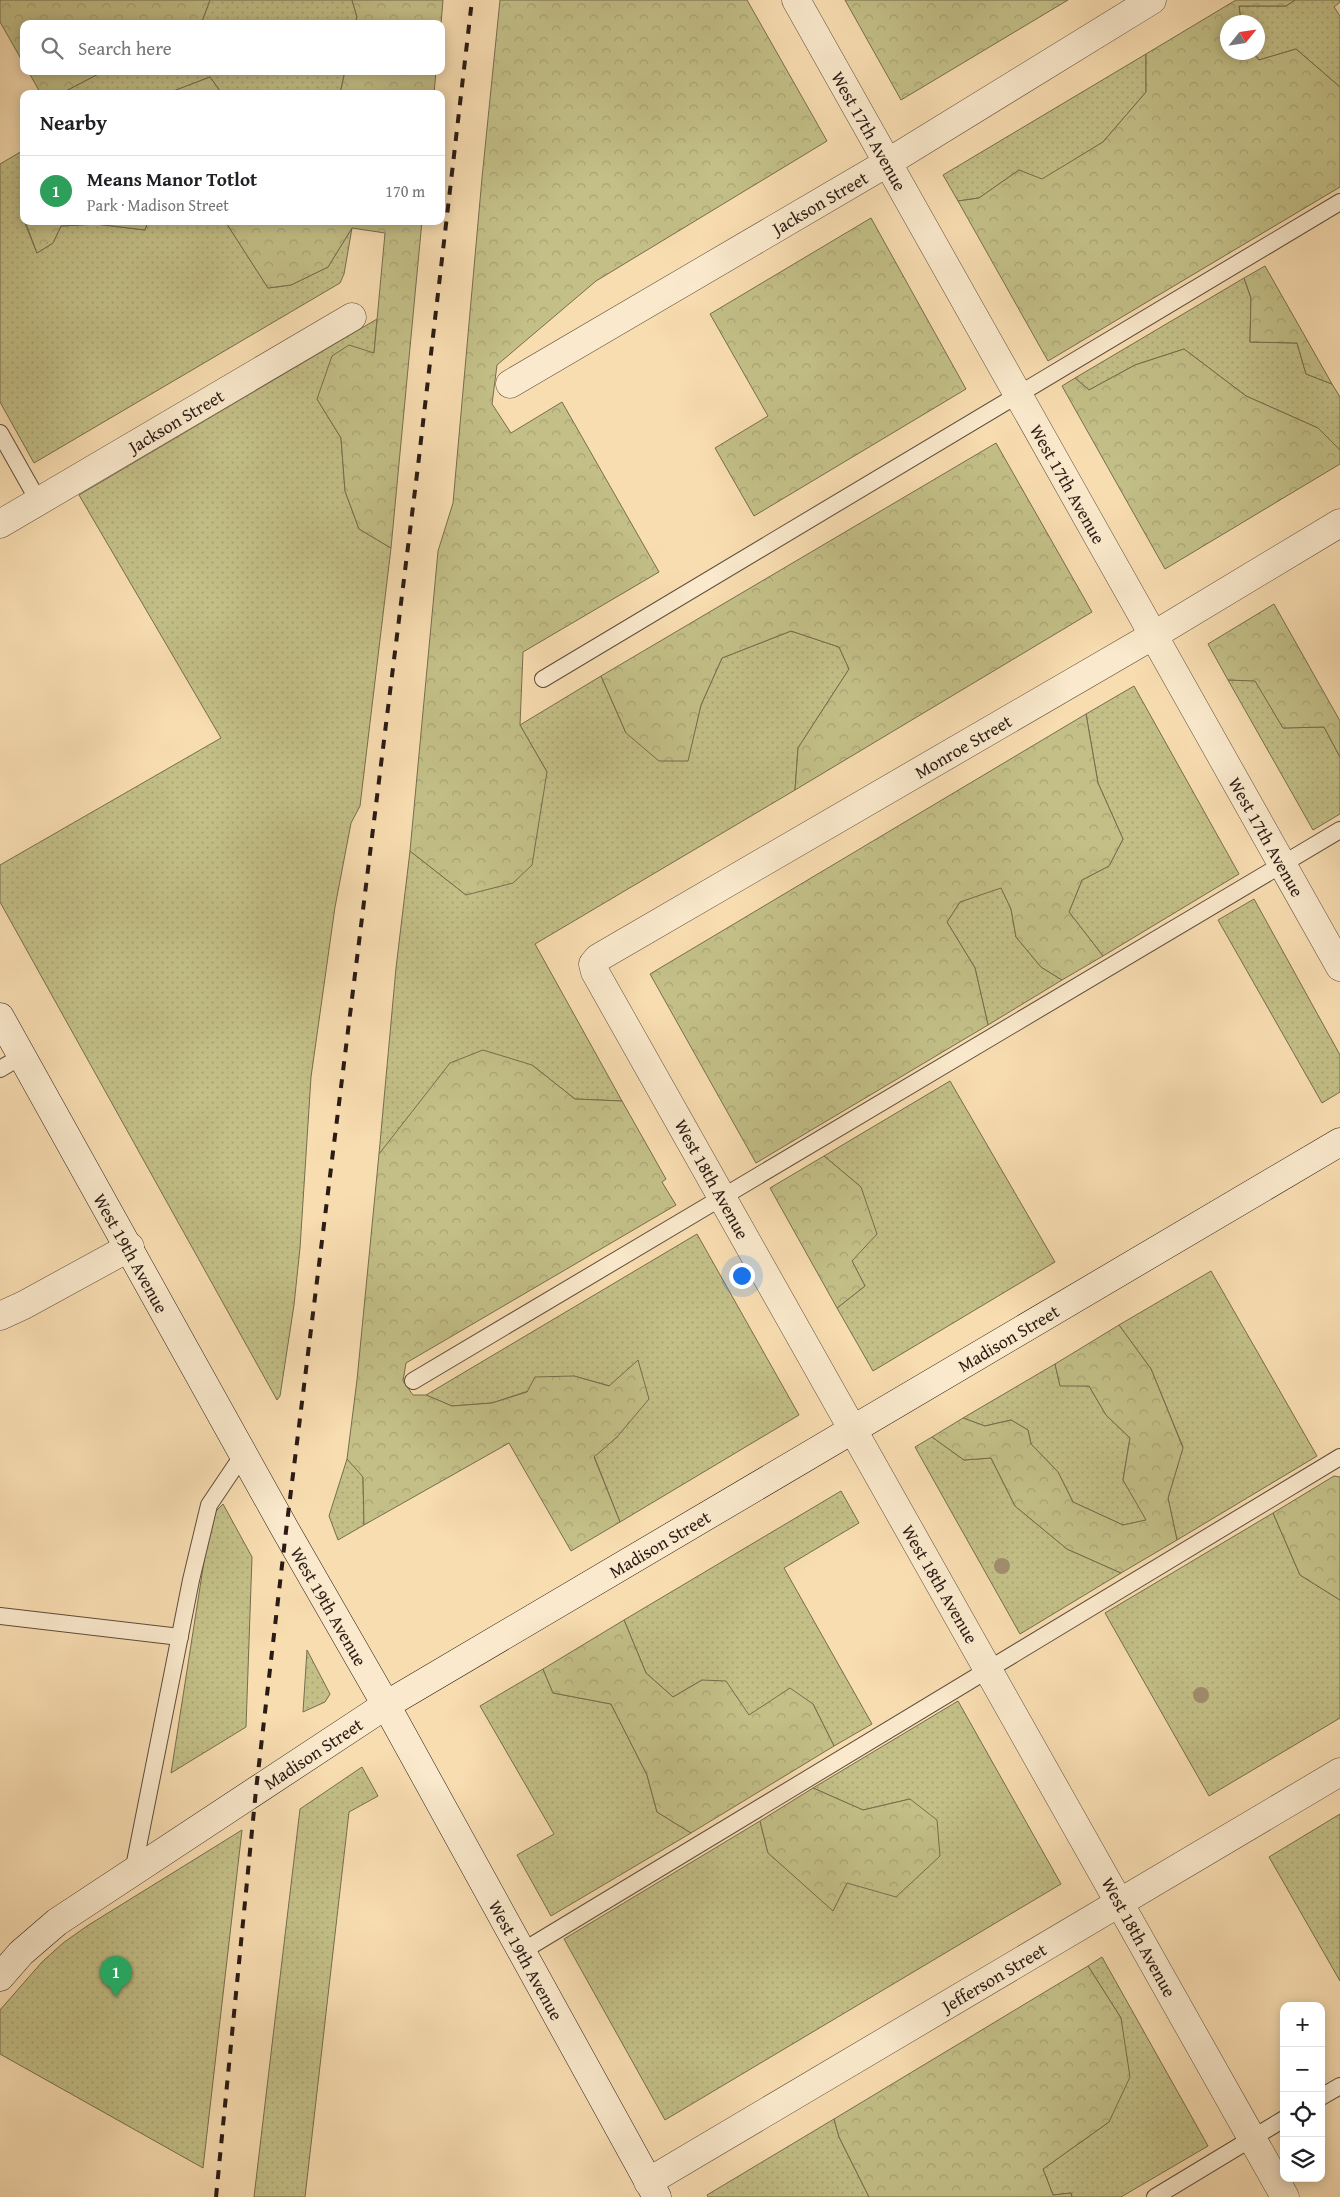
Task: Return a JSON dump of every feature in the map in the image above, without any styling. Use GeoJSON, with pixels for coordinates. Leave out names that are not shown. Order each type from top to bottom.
{"type":"FeatureCollection","features":[{"type":"Feature","properties":{"kind":"street","name":"West 17th Avenue"},"geometry":{"type":"LineString","coordinates":[[796,0],[1340,967]]}},
{"type":"Feature","properties":{"kind":"street","name":"Jackson Street"},"geometry":{"type":"LineString","coordinates":[[510,384],[887,163],[1152,0]]}},
{"type":"Feature","properties":{"kind":"street","name":"Jackson Street"},"geometry":{"type":"LineString","coordinates":[[0,524],[352,318]]}},
{"type":"Feature","properties":{"kind":"street","name":"Monroe Street"},"geometry":{"type":"LineString","coordinates":[[595,972],[593,964],[598,958],[1154,635],[1340,523]]}},
{"type":"Feature","properties":{"kind":"street","name":"West 18th Avenue"},"geometry":{"type":"LineString","coordinates":[[595,972],[1285,2197]]}},
{"type":"Feature","properties":{"kind":"street","name":"West 19th Avenue"},"geometry":{"type":"LineString","coordinates":[[0,1017],[11,1063],[130,1247],[286,1531],[386,1705],[652,2190]]}},
{"type":"Feature","properties":{"kind":"street","name":"Madison Street"},"geometry":{"type":"LineString","coordinates":[[0,1977],[21,1954],[57,1922],[386,1705],[1340,1142]]}},
{"type":"Feature","properties":{"kind":"street"},"geometry":{"type":"LineString","coordinates":[[0,1316],[24,1306],[130,1247]]}},
{"type":"Feature","properties":{"kind":"street","name":"Jefferson Street"},"geometry":{"type":"LineString","coordinates":[[652,2190],[1340,1772]]}},
{"type":"Feature","properties":{"kind":"lane"},"geometry":{"type":"LineString","coordinates":[[543,680],[1340,202]]}},
{"type":"Feature","properties":{"kind":"lane"},"geometry":{"type":"LineString","coordinates":[[0,432],[39,502]]}},
{"type":"Feature","properties":{"kind":"lane"},"geometry":{"type":"LineString","coordinates":[[413,1381],[1340,830]]}},
{"type":"Feature","properties":{"kind":"lane"},"geometry":{"type":"LineString","coordinates":[[133,1872],[180,1637],[209,1505],[244,1453]]}},
{"type":"Feature","properties":{"kind":"lane"},"geometry":{"type":"LineString","coordinates":[[520,1952],[1340,1457]]}},
{"type":"Feature","properties":{"kind":"lane"},"geometry":{"type":"LineString","coordinates":[[0,1616],[180,1637]]}},
{"type":"Feature","properties":{"kind":"lane"},"geometry":{"type":"LineString","coordinates":[[1325,2095],[1340,2086]]}},
{"type":"Feature","properties":{"kind":"lane"},"geometry":{"type":"LineString","coordinates":[[1155,2197],[1280,2122]]}},
{"type":"Feature","properties":{"kind":"green space"},"geometry":{"type":"Polygon","coordinates":[[[0,0],[210,0],[202,20],[20,20],[20,57],[0,22],[0,0]]]}},
{"type":"Feature","properties":{"kind":"green space"},"geometry":{"type":"Polygon","coordinates":[[[210,0],[352,0],[357,17],[356,20],[202,20],[210,0]]]}},
{"type":"Feature","properties":{"kind":"green space"},"geometry":{"type":"Polygon","coordinates":[[[352,0],[443,0],[441,20],[356,20],[352,0]]]}},
{"type":"Feature","properties":{"kind":"green space"},"geometry":{"type":"Polygon","coordinates":[[[500,0],[747,0],[827,141],[596,281],[497,365],[492,404],[511,433],[562,402],[659,572],[523,652],[520,725],[547,772],[532,865],[513,883],[466,895],[410,851],[438,551],[453,503],[500,0]]]}},
{"type":"Feature","properties":{"kind":"green space"},"geometry":{"type":"Polygon","coordinates":[[[845,0],[1068,0],[901,100],[845,0]]]}},
{"type":"Feature","properties":{"kind":"green space"},"geometry":{"type":"Polygon","coordinates":[[[1236,0],[1295,0],[1286,6],[1239,6],[1240,15],[1220,15],[1220,60],[1265,60],[1265,58],[1296,49],[1340,87],[1340,187],[1048,361],[958,201],[979,198],[1019,170],[1042,179],[1103,142],[1146,92],[1146,54],[1236,0]]]}},
{"type":"Feature","properties":{"kind":"green space"},"geometry":{"type":"Polygon","coordinates":[[[1295,0],[1340,0],[1334,7],[1340,16],[1340,87],[1296,49],[1265,58],[1265,15],[1240,15],[1239,6],[1286,6],[1295,0]]]}},
{"type":"Feature","properties":{"kind":"green space"},"geometry":{"type":"Polygon","coordinates":[[[1146,54],[1146,92],[1103,142],[1042,180],[1019,170],[979,198],[958,201],[943,175],[1146,54]]]}},
{"type":"Feature","properties":{"kind":"green space"},"geometry":{"type":"Polygon","coordinates":[[[30,75],[96,75],[68,90],[39,90],[30,75]]]}},
{"type":"Feature","properties":{"kind":"green space"},"geometry":{"type":"Polygon","coordinates":[[[96,75],[344,75],[341,90],[219,90],[210,77],[177,90],[68,90],[96,75]]]}},
{"type":"Feature","properties":{"kind":"green space"},"geometry":{"type":"Polygon","coordinates":[[[344,75],[436,75],[434,90],[341,90],[344,75]]]}},
{"type":"Feature","properties":{"kind":"green space"},"geometry":{"type":"Polygon","coordinates":[[[210,77],[219,90],[176,90],[210,77]]]}},
{"type":"Feature","properties":{"kind":"green space"},"geometry":{"type":"Polygon","coordinates":[[[20,152],[20,225],[26,225],[37,253],[53,243],[61,226],[104,225],[145,230],[147,225],[228,225],[268,288],[291,285],[328,267],[352,228],[344,274],[340,283],[34,463],[0,402],[0,164],[20,152]]]}},
{"type":"Feature","properties":{"kind":"green space"},"geometry":{"type":"Polygon","coordinates":[[[871,218],[966,389],[754,516],[715,448],[768,416],[710,314],[871,218]]]}},
{"type":"Feature","properties":{"kind":"green space"},"geometry":{"type":"Polygon","coordinates":[[[26,225],[78,225],[61,226],[53,243],[37,253],[26,225]]]}},
{"type":"Feature","properties":{"kind":"green space"},"geometry":{"type":"Polygon","coordinates":[[[104,225],[147,225],[145,230],[104,225]]]}},
{"type":"Feature","properties":{"kind":"green space"},"geometry":{"type":"Polygon","coordinates":[[[228,225],[422,225],[391,548],[359,529],[345,491],[341,438],[317,399],[332,356],[349,345],[374,353],[385,233],[352,228],[328,267],[291,285],[268,288],[228,225]]]}},
{"type":"Feature","properties":{"kind":"green space"},"geometry":{"type":"Polygon","coordinates":[[[1265,266],[1332,384],[1306,374],[1297,343],[1250,342],[1251,298],[1244,278],[1265,266]]]}},
{"type":"Feature","properties":{"kind":"green space"},"geometry":{"type":"Polygon","coordinates":[[[1244,278],[1251,298],[1250,342],[1297,343],[1306,374],[1332,384],[1340,397],[1340,450],[1318,428],[1246,396],[1184,349],[1135,365],[1089,390],[1075,378],[1244,278]]]}},
{"type":"Feature","properties":{"kind":"green space"},"geometry":{"type":"Polygon","coordinates":[[[377,319],[374,353],[317,399],[341,438],[345,491],[359,529],[391,548],[360,806],[351,823],[335,907],[311,1077],[300,1248],[294,1305],[280,1396],[277,1400],[0,902],[0,865],[221,738],[79,495],[377,319]]]}},
{"type":"Feature","properties":{"kind":"green space"},"geometry":{"type":"Polygon","coordinates":[[[1184,349],[1246,396],[1318,428],[1340,450],[1340,464],[1165,569],[1062,386],[1075,378],[1089,390],[1135,365],[1184,349]]]}},
{"type":"Feature","properties":{"kind":"green space"},"geometry":{"type":"Polygon","coordinates":[[[996,443],[1092,612],[795,790],[798,748],[849,669],[839,647],[791,631],[722,658],[701,705],[688,761],[659,761],[626,733],[601,676],[996,443]]]}},
{"type":"Feature","properties":{"kind":"green space"},"geometry":{"type":"Polygon","coordinates":[[[1274,604],[1340,721],[1340,757],[1324,727],[1283,728],[1255,681],[1228,680],[1208,644],[1274,604]]]}},
{"type":"Feature","properties":{"kind":"green space"},"geometry":{"type":"Polygon","coordinates":[[[791,631],[839,647],[849,669],[798,748],[795,790],[535,944],[622,1101],[575,1099],[532,1065],[379,1154],[396,968],[410,851],[466,895],[547,772],[520,725],[601,676],[626,733],[687,761],[701,705],[722,658],[791,631]]]}},
{"type":"Feature","properties":{"kind":"green space"},"geometry":{"type":"Polygon","coordinates":[[[1228,680],[1255,680],[1283,728],[1324,727],[1340,757],[1340,814],[1313,830],[1228,680]]]}},
{"type":"Feature","properties":{"kind":"green space"},"geometry":{"type":"Polygon","coordinates":[[[1134,686],[1239,874],[1103,956],[1069,912],[1082,880],[1109,866],[1123,839],[1098,783],[1086,714],[1134,686]]]}},
{"type":"Feature","properties":{"kind":"green space"},"geometry":{"type":"Polygon","coordinates":[[[1086,714],[1098,783],[1123,839],[1109,866],[1082,880],[1069,912],[1103,956],[1062,980],[1041,967],[1016,937],[1011,909],[1001,888],[960,902],[947,922],[975,968],[988,1025],[756,1163],[650,974],[1086,714]]]}},
{"type":"Feature","properties":{"kind":"green space"},"geometry":{"type":"Polygon","coordinates":[[[1001,887],[1011,909],[1016,937],[1041,967],[1062,980],[988,1025],[975,968],[947,922],[960,902],[1001,887]]]}},
{"type":"Feature","properties":{"kind":"green space"},"geometry":{"type":"Polygon","coordinates":[[[1254,899],[1340,1055],[1340,1092],[1322,1103],[1218,920],[1254,899]]]}},
{"type":"Feature","properties":{"kind":"green space"},"geometry":{"type":"Polygon","coordinates":[[[483,1050],[532,1065],[575,1099],[622,1101],[666,1179],[662,1182],[676,1205],[406,1363],[403,1381],[413,1395],[426,1395],[452,1406],[492,1403],[527,1392],[535,1377],[574,1376],[609,1386],[638,1360],[649,1399],[617,1437],[594,1457],[620,1522],[571,1551],[509,1443],[364,1525],[363,1477],[347,1459],[357,1380],[379,1154],[450,1063],[483,1050]]]}},
{"type":"Feature","properties":{"kind":"green space"},"geometry":{"type":"Polygon","coordinates":[[[950,1081],[1055,1262],[873,1371],[837,1308],[865,1286],[852,1261],[861,1187],[824,1156],[950,1081]]]}},
{"type":"Feature","properties":{"kind":"green space"},"geometry":{"type":"Polygon","coordinates":[[[824,1156],[861,1187],[877,1234],[852,1261],[865,1286],[837,1308],[770,1188],[824,1156]]]}},
{"type":"Feature","properties":{"kind":"green space"},"geometry":{"type":"Polygon","coordinates":[[[697,1234],[799,1415],[620,1522],[594,1456],[617,1437],[638,1361],[610,1386],[574,1376],[492,1403],[452,1406],[426,1395],[697,1234]]]}},
{"type":"Feature","properties":{"kind":"green space"},"geometry":{"type":"Polygon","coordinates":[[[1211,1271],[1317,1456],[1177,1540],[1168,1498],[1183,1447],[1151,1369],[1119,1325],[1211,1271]]]}},
{"type":"Feature","properties":{"kind":"green space"},"geometry":{"type":"Polygon","coordinates":[[[1119,1325],[1151,1369],[1183,1448],[1168,1498],[1177,1540],[1121,1573],[1067,1549],[1015,1506],[991,1458],[964,1460],[932,1437],[963,1418],[985,1426],[1011,1420],[1028,1430],[1031,1444],[1058,1472],[1073,1502],[1123,1525],[1146,1520],[1123,1480],[1130,1438],[1106,1415],[1089,1386],[1060,1386],[1055,1364],[1119,1325]]]}},
{"type":"Feature","properties":{"kind":"green space"},"geometry":{"type":"Polygon","coordinates":[[[1055,1364],[1060,1385],[1089,1386],[1106,1415],[1130,1438],[1123,1480],[1147,1520],[1123,1525],[1073,1502],[1058,1472],[1031,1444],[1028,1430],[1011,1420],[985,1426],[963,1418],[1055,1364]]]}},
{"type":"Feature","properties":{"kind":"green space"},"geometry":{"type":"Polygon","coordinates":[[[932,1437],[964,1460],[991,1458],[1015,1506],[1067,1549],[1121,1573],[1020,1634],[915,1447],[932,1437]]]}},
{"type":"Feature","properties":{"kind":"green space"},"geometry":{"type":"Polygon","coordinates":[[[347,1459],[363,1476],[364,1525],[338,1540],[329,1516],[347,1459]]]}},
{"type":"Feature","properties":{"kind":"green space"},"geometry":{"type":"Polygon","coordinates":[[[1334,1476],[1340,1477],[1340,1600],[1300,1575],[1273,1513],[1334,1476]]]}},
{"type":"Feature","properties":{"kind":"green space"},"geometry":{"type":"Polygon","coordinates":[[[841,1491],[859,1523],[784,1568],[872,1724],[834,1746],[813,1704],[748,1716],[702,1680],[673,1697],[646,1673],[624,1620],[841,1491]]]}},
{"type":"Feature","properties":{"kind":"green space"},"geometry":{"type":"Polygon","coordinates":[[[223,1504],[252,1557],[246,1727],[171,1773],[210,1523],[213,1514],[223,1504]]]}},
{"type":"Feature","properties":{"kind":"green space"},"geometry":{"type":"Polygon","coordinates":[[[1273,1513],[1300,1575],[1340,1600],[1340,1718],[1209,1796],[1105,1613],[1273,1513]]]}},
{"type":"Feature","properties":{"kind":"green space"},"geometry":{"type":"Polygon","coordinates":[[[624,1620],[646,1673],[673,1697],[702,1680],[726,1681],[749,1715],[790,1688],[813,1704],[834,1746],[691,1833],[657,1812],[647,1775],[611,1704],[553,1693],[543,1669],[624,1620]]]}},
{"type":"Feature","properties":{"kind":"green space"},"geometry":{"type":"Polygon","coordinates":[[[307,1650],[330,1694],[325,1702],[303,1712],[307,1650]]]}},
{"type":"Feature","properties":{"kind":"green space"},"geometry":{"type":"Polygon","coordinates":[[[543,1669],[553,1693],[611,1704],[647,1775],[657,1812],[691,1833],[551,1916],[517,1855],[554,1834],[480,1706],[543,1669]]]}},
{"type":"Feature","properties":{"kind":"green space"},"geometry":{"type":"Polygon","coordinates":[[[958,1701],[1061,1884],[665,2120],[564,1939],[760,1821],[768,1853],[833,1910],[847,1883],[910,1799],[863,1810],[813,1788],[958,1701]]]}},
{"type":"Feature","properties":{"kind":"green space"},"geometry":{"type":"Polygon","coordinates":[[[362,1767],[378,1796],[349,1812],[305,2197],[254,2197],[300,1809],[362,1767]]]}},
{"type":"Feature","properties":{"kind":"green space"},"geometry":{"type":"Polygon","coordinates":[[[813,1788],[863,1810],[910,1799],[937,1820],[940,1856],[896,1897],[847,1883],[833,1911],[768,1853],[760,1821],[813,1788]]]}},
{"type":"Feature","properties":{"kind":"green space"},"geometry":{"type":"Polygon","coordinates":[[[1340,1814],[1340,1981],[1269,1857],[1340,1814]]]}},
{"type":"Feature","properties":{"kind":"green space"},"geometry":{"type":"Polygon","coordinates":[[[242,1830],[203,2168],[0,2054],[0,2010],[42,1962],[63,1943],[87,1926],[242,1830]]]}},
{"type":"Feature","properties":{"kind":"green space"},"geometry":{"type":"Polygon","coordinates":[[[1102,1957],[1208,2146],[1121,2197],[1072,2197],[1071,2193],[1053,2195],[1043,2169],[1109,2122],[1121,2018],[1088,1966],[1102,1957]]]}},
{"type":"Feature","properties":{"kind":"green space"},"geometry":{"type":"Polygon","coordinates":[[[1088,1966],[1121,2018],[1130,2077],[1109,2122],[1043,2169],[1053,2195],[1071,2193],[1072,2197],[869,2197],[839,2137],[834,2119],[1088,1966]]]}},
{"type":"Feature","properties":{"kind":"green space"},"geometry":{"type":"Polygon","coordinates":[[[834,2119],[839,2137],[869,2197],[708,2197],[707,2195],[834,2119]]]}},
{"type":"Feature","properties":{"kind":"railway"},"geometry":{"type":"LineString","coordinates":[[216,2197],[256,1790],[286,1531],[418,466],[472,0]]}},
{"type":"Feature","properties":{"kind":"place","name":"Means Manor Totlot"},"geometry":{"type":"Point","coordinates":[116,1997]}}]}
